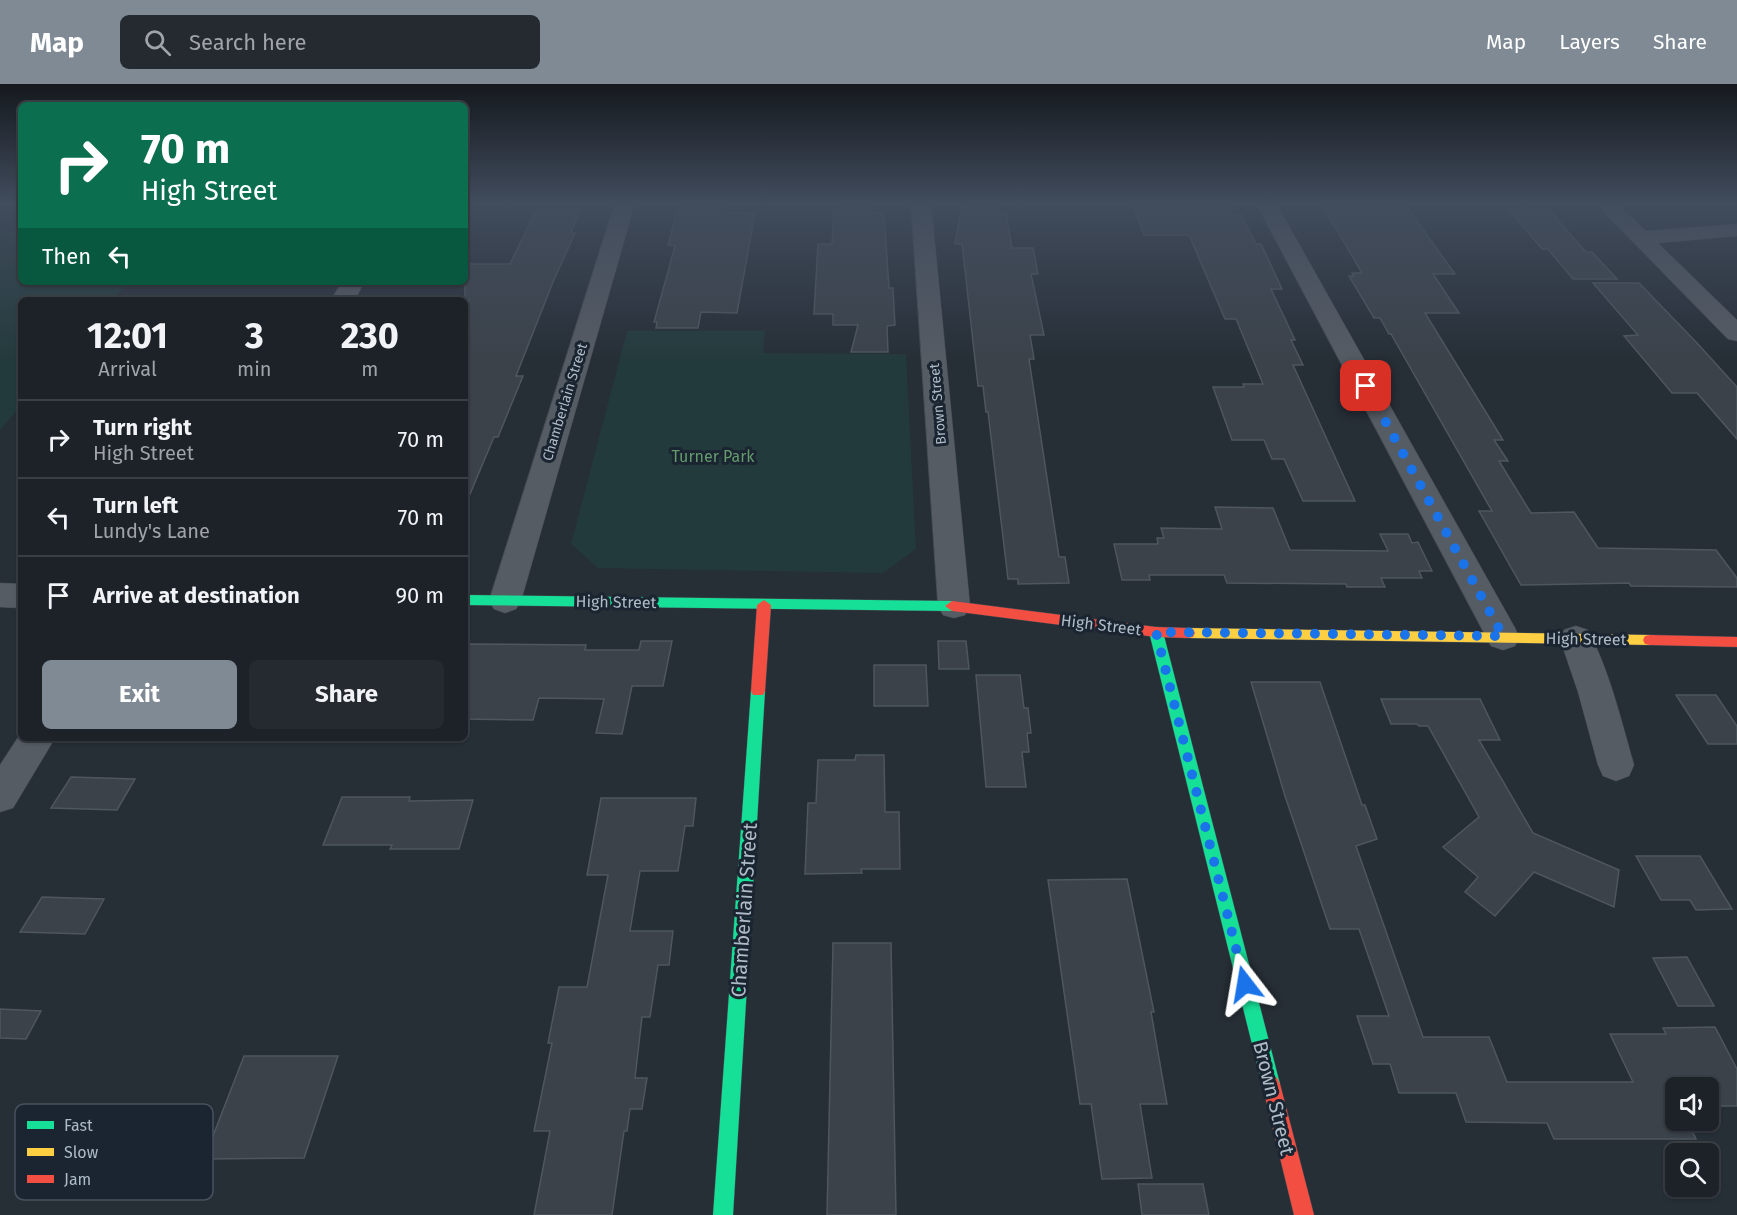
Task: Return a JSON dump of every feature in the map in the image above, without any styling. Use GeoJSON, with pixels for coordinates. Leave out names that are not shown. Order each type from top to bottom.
{"type":"FeatureCollection","features":[{"type":"Feature","properties":{"kind":"street","name":"Chamberlain Street"},"geometry":{"type":"LineString","coordinates":[[505,601],[609,256]]}},
{"type":"Feature","properties":{"kind":"street","name":"Brown Street"},"geometry":{"type":"LineString","coordinates":[[925,256],[954,606]]}},
{"type":"Feature","properties":{"kind":"street"},"geometry":{"type":"LineString","coordinates":[[1295,256],[1503,636]]}},
{"type":"Feature","properties":{"kind":"street"},"geometry":{"type":"LineString","coordinates":[[1659,256],[1737,334]]}},
{"type":"Feature","properties":{"kind":"street"},"geometry":{"type":"LineString","coordinates":[[0,595],[18,596]]}},
{"type":"Feature","properties":{"kind":"street","name":"High Street"},"geometry":{"type":"LineString","coordinates":[[468,600],[954,606],[1156,632],[1503,636],[1737,642]]}},
{"type":"Feature","properties":{"kind":"street","name":"Chamberlain Street"},"geometry":{"type":"LineString","coordinates":[[723,1215],[764,605]]}},
{"type":"Feature","properties":{"kind":"street","name":"Brown Street"},"geometry":{"type":"LineString","coordinates":[[1156,632],[1304,1215]]}},
{"type":"Feature","properties":{"kind":"street"},"geometry":{"type":"LineString","coordinates":[[1576,639],[1595,692],[1616,765]]}},
{"type":"Feature","properties":{"kind":"street"},"geometry":{"type":"LineString","coordinates":[[0,796],[35,741]]}},
{"type":"Feature","properties":{"kind":"green space"},"geometry":{"type":"Polygon","coordinates":[[[0,256],[18,256],[18,285],[126,285],[116,297],[18,297],[18,409],[0,430],[0,256]]]}},
{"type":"Feature","properties":{"kind":"green space","name":"Turner Park"},"geometry":{"type":"Polygon","coordinates":[[[627,331],[765,331],[763,353],[906,354],[916,549],[883,573],[598,568],[571,544],[627,331]]]}},
{"type":"Feature","properties":{"kind":"building"},"geometry":{"type":"Polygon","coordinates":[[[514,256],[565,256],[516,376],[523,376],[498,437],[494,437],[468,499],[469,300],[465,297],[465,285],[468,285],[468,264],[510,264],[514,256]]]}},
{"type":"Feature","properties":{"kind":"building"},"geometry":{"type":"Polygon","coordinates":[[[672,256],[747,256],[737,313],[701,312],[698,328],[656,328],[657,322],[654,322],[672,256]]]}},
{"type":"Feature","properties":{"kind":"building"},"geometry":{"type":"Polygon","coordinates":[[[817,256],[887,256],[889,288],[893,288],[895,325],[887,326],[888,352],[851,352],[858,325],[833,325],[833,314],[814,314],[817,256]]]}},
{"type":"Feature","properties":{"kind":"building"},"geometry":{"type":"Polygon","coordinates":[[[963,256],[1034,256],[1038,274],[1031,274],[1044,335],[1030,335],[1034,359],[1029,359],[1059,557],[1065,557],[1069,583],[1018,584],[1018,579],[1008,579],[988,412],[986,412],[983,386],[978,386],[963,256]]]}},
{"type":"Feature","properties":{"kind":"building"},"geometry":{"type":"Polygon","coordinates":[[[1198,256],[1266,256],[1282,289],[1271,289],[1295,340],[1291,340],[1303,365],[1293,365],[1355,501],[1303,501],[1284,459],[1272,459],[1264,440],[1232,440],[1213,387],[1244,387],[1243,384],[1263,384],[1236,319],[1225,319],[1198,256]]]}},
{"type":"Feature","properties":{"kind":"building"},"geometry":{"type":"Polygon","coordinates":[[[1352,256],[1442,256],[1455,274],[1433,274],[1459,313],[1425,313],[1503,440],[1494,440],[1508,461],[1499,461],[1531,513],[1574,512],[1598,548],[1716,550],[1737,578],[1737,587],[1631,586],[1629,583],[1521,585],[1479,511],[1492,511],[1391,334],[1380,318],[1374,318],[1349,276],[1354,276],[1352,273],[1362,273],[1352,256]]]}},
{"type":"Feature","properties":{"kind":"building"},"geometry":{"type":"Polygon","coordinates":[[[1554,256],[1596,256],[1617,279],[1573,279],[1554,256]]]}},
{"type":"Feature","properties":{"kind":"building"},"geometry":{"type":"Polygon","coordinates":[[[1593,283],[1639,283],[1697,343],[1737,387],[1737,439],[1697,393],[1672,393],[1624,336],[1638,335],[1593,283]]]}},
{"type":"Feature","properties":{"kind":"building"},"geometry":{"type":"Polygon","coordinates":[[[1215,507],[1273,508],[1290,550],[1388,551],[1380,534],[1408,534],[1412,543],[1418,542],[1432,571],[1419,571],[1422,578],[1381,578],[1385,587],[1347,587],[1346,584],[1227,583],[1224,575],[1149,575],[1150,580],[1122,580],[1114,544],[1158,544],[1157,538],[1164,538],[1161,528],[1222,529],[1215,507]]]}},
{"type":"Feature","properties":{"kind":"building"},"geometry":{"type":"Polygon","coordinates":[[[641,641],[672,641],[663,686],[632,686],[622,734],[596,733],[604,699],[539,698],[533,720],[468,719],[468,644],[586,645],[585,650],[639,650],[641,641]]]}},
{"type":"Feature","properties":{"kind":"building"},"geometry":{"type":"Polygon","coordinates":[[[938,641],[966,641],[969,669],[939,669],[938,641]]]}},
{"type":"Feature","properties":{"kind":"building"},"geometry":{"type":"Polygon","coordinates":[[[874,665],[926,665],[928,706],[874,706],[874,665]]]}},
{"type":"Feature","properties":{"kind":"building"},"geometry":{"type":"Polygon","coordinates":[[[976,675],[1020,675],[1024,708],[1028,708],[1031,733],[1027,733],[1029,752],[1022,752],[1026,787],[986,787],[976,675]]]}},
{"type":"Feature","properties":{"kind":"building"},"geometry":{"type":"Polygon","coordinates":[[[1251,682],[1320,682],[1362,805],[1365,805],[1377,839],[1356,846],[1423,1037],[1489,1037],[1507,1082],[1633,1082],[1610,1034],[1666,1034],[1663,1028],[1715,1027],[1737,1069],[1737,1106],[1719,1106],[1719,1077],[1665,1077],[1665,1131],[1692,1131],[1696,1139],[1554,1139],[1547,1123],[1466,1122],[1456,1093],[1399,1093],[1390,1064],[1373,1064],[1357,1016],[1389,1016],[1359,929],[1330,929],[1285,796],[1251,682]]]}},
{"type":"Feature","properties":{"kind":"building"},"geometry":{"type":"Polygon","coordinates":[[[1676,695],[1716,695],[1737,726],[1737,744],[1708,744],[1676,695]]]}},
{"type":"Feature","properties":{"kind":"building"},"geometry":{"type":"Polygon","coordinates":[[[1381,699],[1480,699],[1500,740],[1479,740],[1533,833],[1619,870],[1614,907],[1534,872],[1495,916],[1465,892],[1478,877],[1443,847],[1479,817],[1428,726],[1391,724],[1381,699]]]}},
{"type":"Feature","properties":{"kind":"building"},"geometry":{"type":"Polygon","coordinates":[[[856,755],[884,755],[885,812],[899,812],[900,869],[861,869],[862,873],[805,874],[808,803],[816,803],[818,760],[855,760],[856,755]]]}},
{"type":"Feature","properties":{"kind":"building"},"geometry":{"type":"Polygon","coordinates":[[[71,777],[135,779],[117,810],[51,808],[71,777]]]}},
{"type":"Feature","properties":{"kind":"building"},"geometry":{"type":"Polygon","coordinates":[[[342,797],[410,797],[409,801],[473,800],[459,849],[390,849],[392,845],[323,845],[342,797]]]}},
{"type":"Feature","properties":{"kind":"building"},"geometry":{"type":"Polygon","coordinates":[[[601,798],[696,798],[693,826],[685,826],[678,871],[640,871],[630,931],[673,931],[669,965],[658,965],[650,1017],[642,1017],[635,1078],[647,1078],[642,1109],[630,1109],[627,1131],[624,1131],[612,1215],[534,1215],[550,1131],[534,1131],[552,1043],[548,1043],[559,987],[587,987],[608,875],[587,875],[601,798]]]}},
{"type":"Feature","properties":{"kind":"building"},"geometry":{"type":"Polygon","coordinates":[[[1636,856],[1700,856],[1732,909],[1696,910],[1690,900],[1661,900],[1636,856]]]}},
{"type":"Feature","properties":{"kind":"building"},"geometry":{"type":"Polygon","coordinates":[[[1127,879],[1154,1012],[1151,1012],[1167,1104],[1140,1104],[1152,1178],[1102,1179],[1091,1104],[1080,1104],[1048,880],[1127,879]]]}},
{"type":"Feature","properties":{"kind":"building"},"geometry":{"type":"Polygon","coordinates":[[[42,897],[104,899],[85,934],[20,932],[42,897]]]}},
{"type":"Feature","properties":{"kind":"building"},"geometry":{"type":"Polygon","coordinates":[[[833,943],[891,943],[896,1215],[827,1215],[833,943]]]}},
{"type":"Feature","properties":{"kind":"building"},"geometry":{"type":"Polygon","coordinates":[[[1687,957],[1714,1006],[1678,1006],[1653,958],[1687,957]]]}},
{"type":"Feature","properties":{"kind":"building"},"geometry":{"type":"Polygon","coordinates":[[[0,1009],[41,1011],[26,1039],[0,1038],[0,1009]]]}},
{"type":"Feature","properties":{"kind":"building"},"geometry":{"type":"Polygon","coordinates":[[[244,1056],[338,1056],[304,1158],[213,1159],[213,1136],[244,1056]]]}},
{"type":"Feature","properties":{"kind":"building"},"geometry":{"type":"Polygon","coordinates":[[[1138,1184],[1203,1184],[1209,1215],[1142,1215],[1138,1184]]]}},
{"type":"Feature","properties":{"kind":"traffic: fast"},"geometry":{"type":"LineString","coordinates":[[468,600],[952,606]]}},
{"type":"Feature","properties":{"kind":"traffic: fast"},"geometry":{"type":"LineString","coordinates":[[1156,632],[1271,1084]]}},
{"type":"Feature","properties":{"kind":"traffic: fast"},"geometry":{"type":"LineString","coordinates":[[723,1215],[758,691]]}},
{"type":"Feature","properties":{"kind":"traffic: slow"},"geometry":{"type":"LineString","coordinates":[[1188,633],[1650,640]]}},
{"type":"Feature","properties":{"kind":"traffic: jam"},"geometry":{"type":"LineString","coordinates":[[758,691],[764,605]]}},
{"type":"Feature","properties":{"kind":"traffic: jam"},"geometry":{"type":"LineString","coordinates":[[952,606],[1156,632],[1188,633]]}},
{"type":"Feature","properties":{"kind":"traffic: jam"},"geometry":{"type":"LineString","coordinates":[[1650,640],[1737,642]]}},
{"type":"Feature","properties":{"kind":"traffic: jam"},"geometry":{"type":"LineString","coordinates":[[1271,1084],[1304,1215]]}},
{"type":"Feature","properties":{"kind":"route"},"geometry":{"type":"LineString","coordinates":[[1245,984],[1156,632],[1503,636],[1366,386]]}}]}
